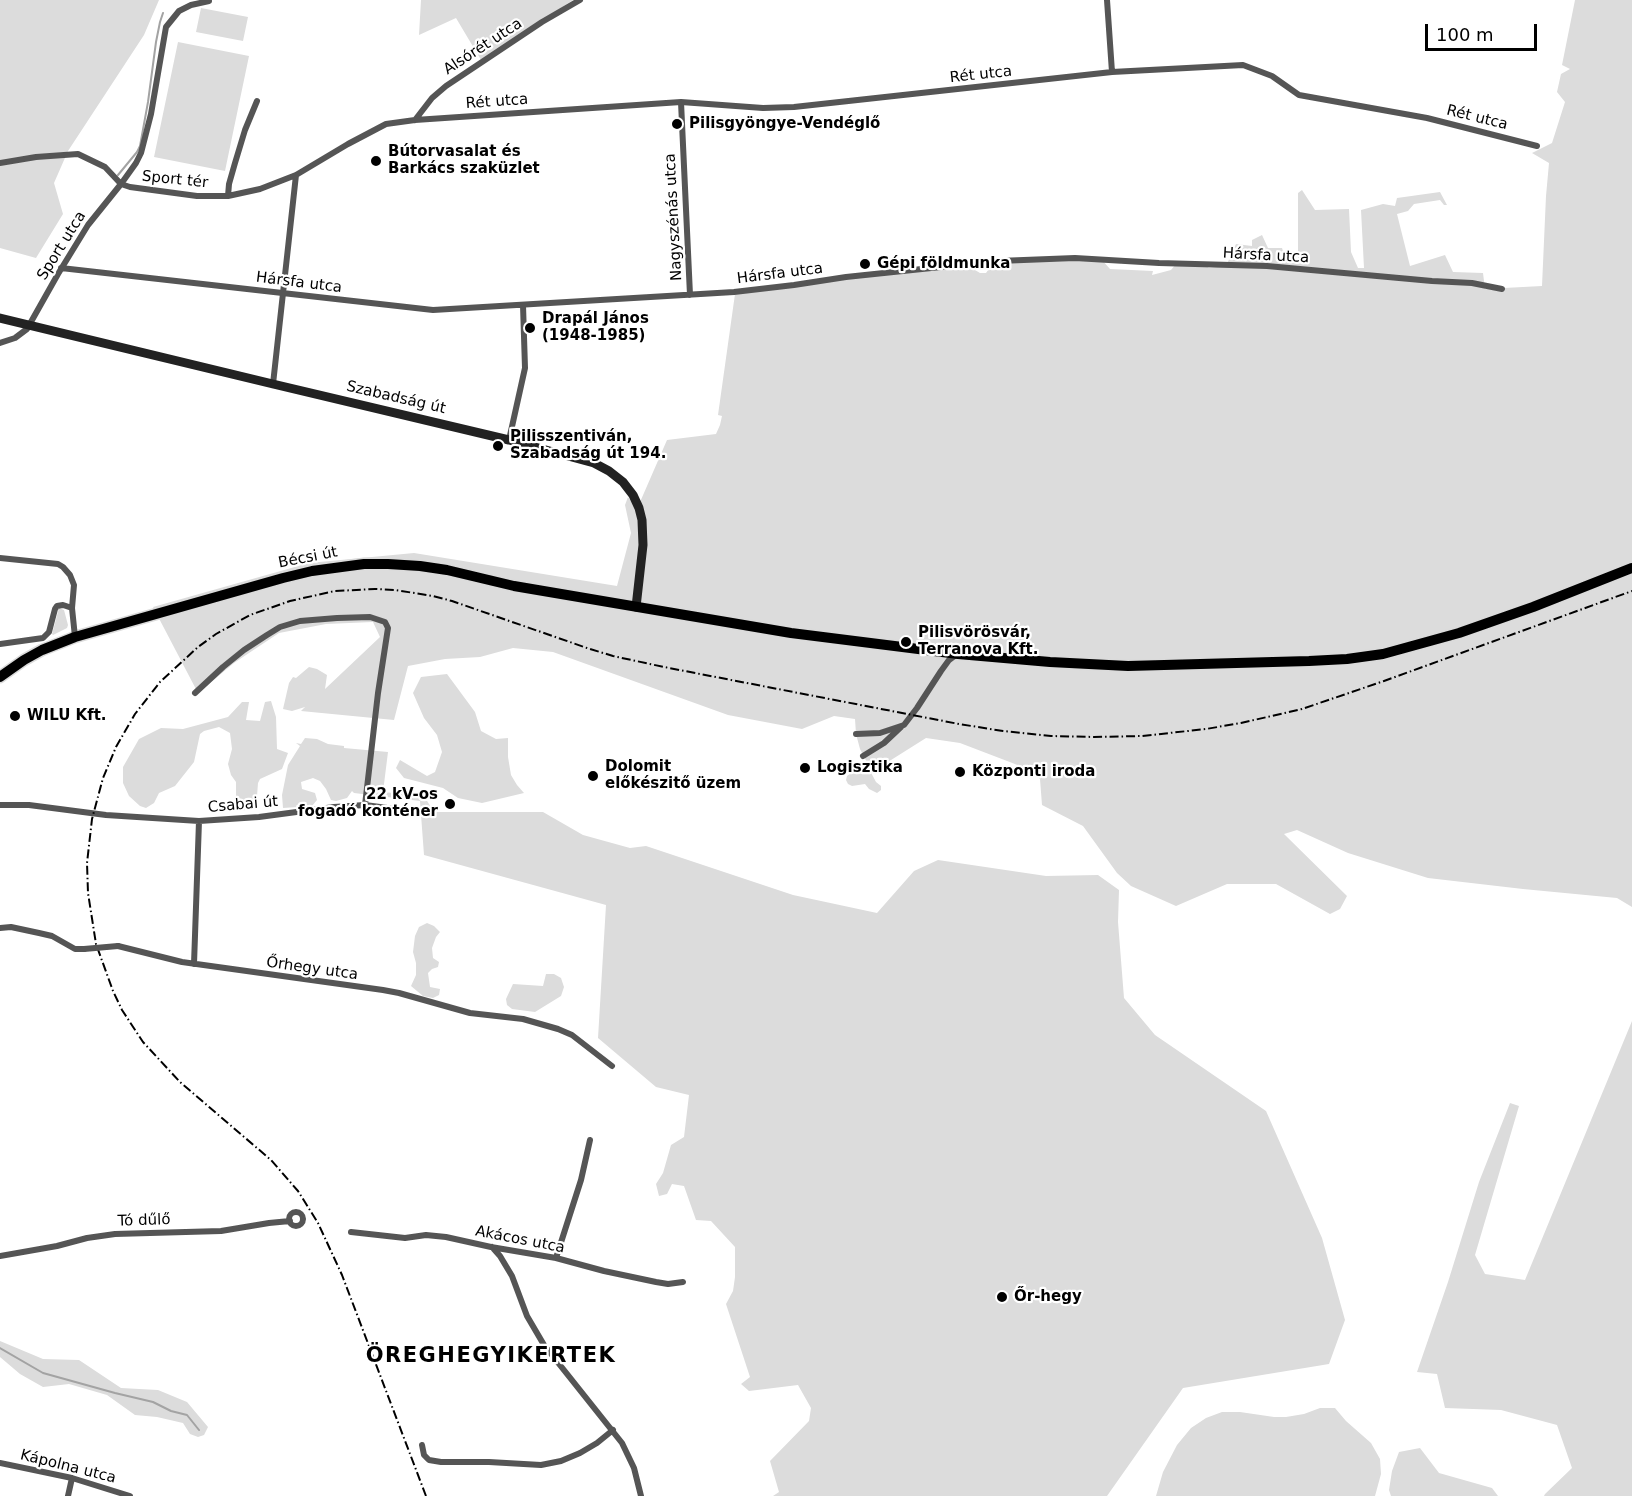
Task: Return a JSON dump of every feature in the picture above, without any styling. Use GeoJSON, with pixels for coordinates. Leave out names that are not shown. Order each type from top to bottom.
{"type":"FeatureCollection","features":[{"type":"Feature","properties":{"kind":"main road","name":"Szabadság út"},"geometry":{"type":"LineString","coordinates":[[0,318],[509,440],[594,463],[623,482],[633,495],[642,520],[644,545],[636,607]]}},
{"type":"Feature","properties":{"kind":"main road","name":"Bécsi út"},"geometry":{"type":"LineString","coordinates":[[0,677],[42,650],[75,637],[283,578],[312,571],[364,564],[420,566],[447,570],[514,586],[791,633],[958,654],[1128,666],[1347,659],[1383,654],[1459,633],[1632,568]]}},
{"type":"Feature","properties":{"kind":"street","name":"Alsórét utca"},"geometry":{"type":"LineString","coordinates":[[415,120],[432,98],[446,86],[542,22],[580,0]]}},
{"type":"Feature","properties":{"kind":"street"},"geometry":{"type":"LineString","coordinates":[[1107,0],[1112,72]]}},
{"type":"Feature","properties":{"kind":"street","name":"Sport utca"},"geometry":{"type":"LineString","coordinates":[[30,325],[88,225],[136,163],[145,144],[166,27],[180,11],[191,4],[209,2]]}},
{"type":"Feature","properties":{"kind":"street","name":"Rét utca"},"geometry":{"type":"LineString","coordinates":[[250,192],[297,175],[386,124],[415,120],[681,102],[764,108],[794,107],[1112,72],[1243,65],[1272,76],[1299,95],[1426,118],[1537,146]]}},
{"type":"Feature","properties":{"kind":"street","name":"Sport tér"},"geometry":{"type":"LineString","coordinates":[[228,196],[229,184],[245,130],[257,101]]}},
{"type":"Feature","properties":{"kind":"street","name":"Nagyszénás utca"},"geometry":{"type":"LineString","coordinates":[[681,102],[690,295]]}},
{"type":"Feature","properties":{"kind":"street"},"geometry":{"type":"LineString","coordinates":[[0,163],[78,154],[105,167],[121,184]]}},
{"type":"Feature","properties":{"kind":"street"},"geometry":{"type":"LineString","coordinates":[[273,384],[297,175]]}},
{"type":"Feature","properties":{"kind":"street","name":"Sport tér"},"geometry":{"type":"LineString","coordinates":[[121,184],[144,190],[197,196],[228,196],[250,192]]}},
{"type":"Feature","properties":{"kind":"street","name":"Hársfa utca"},"geometry":{"type":"LineString","coordinates":[[61,268],[433,310],[690,295],[998,261],[1075,258],[1267,266],[1472,283],[1502,289]]}},
{"type":"Feature","properties":{"kind":"street"},"geometry":{"type":"LineString","coordinates":[[509,440],[525,368],[523,305]]}},
{"type":"Feature","properties":{"kind":"street"},"geometry":{"type":"LineString","coordinates":[[0,343],[25,333],[30,325]]}},
{"type":"Feature","properties":{"kind":"street"},"geometry":{"type":"LineString","coordinates":[[0,558],[58,564],[63,567],[70,575],[74,585],[72,608],[75,637]]}},
{"type":"Feature","properties":{"kind":"street"},"geometry":{"type":"LineString","coordinates":[[0,644],[43,638],[49,632],[57,606],[72,608]]}},
{"type":"Feature","properties":{"kind":"street"},"geometry":{"type":"LineString","coordinates":[[195,693],[244,650],[280,627],[300,621],[337,618],[370,617],[385,622],[388,628],[365,805]]}},
{"type":"Feature","properties":{"kind":"street"},"geometry":{"type":"LineString","coordinates":[[933,651],[940,658],[941,671]]}},
{"type":"Feature","properties":{"kind":"street"},"geometry":{"type":"LineString","coordinates":[[863,756],[884,743],[904,725],[949,660],[958,654]]}},
{"type":"Feature","properties":{"kind":"street"},"geometry":{"type":"LineString","coordinates":[[856,734],[880,733],[904,725]]}},
{"type":"Feature","properties":{"kind":"street","name":"Csabai út"},"geometry":{"type":"LineString","coordinates":[[0,805],[29,805],[106,815],[199,821],[365,805],[417,813]]}},
{"type":"Feature","properties":{"kind":"street"},"geometry":{"type":"LineString","coordinates":[[194,964],[199,821]]}},
{"type":"Feature","properties":{"kind":"street","name":"Őrhegy utca"},"geometry":{"type":"LineString","coordinates":[[0,928],[11,927],[52,936],[75,949],[118,946],[194,964],[383,990],[470,1013],[523,1018],[572,1035],[612,1066]]}},
{"type":"Feature","properties":{"kind":"street"},"geometry":{"type":"LineString","coordinates":[[556,1258],[581,1180],[590,1140]]}},
{"type":"Feature","properties":{"kind":"street","name":"Tó dűlő"},"geometry":{"type":"LineString","coordinates":[[0,1256],[116,1234],[221,1231],[290,1221]]}},
{"type":"Feature","properties":{"kind":"street","name":"Akácos utca"},"geometry":{"type":"LineString","coordinates":[[351,1232],[405,1238],[426,1235],[446,1237],[556,1258],[656,1282],[668,1284],[683,1282]]}},
{"type":"Feature","properties":{"kind":"street"},"geometry":{"type":"LineString","coordinates":[[491,1247],[500,1256],[512,1276],[527,1316],[544,1345],[622,1443],[634,1468],[641,1496]]}},
{"type":"Feature","properties":{"kind":"street"},"geometry":{"type":"LineString","coordinates":[[422,1445],[424,1455],[429,1460],[541,1465],[561,1461],[580,1453],[613,1430]]}},
{"type":"Feature","properties":{"kind":"street","name":"Kápolna utca"},"geometry":{"type":"LineString","coordinates":[[0,1463],[72,1478],[138,1496]]}},
{"type":"Feature","properties":{"kind":"street"},"geometry":{"type":"LineString","coordinates":[[68,1496],[72,1478]]}},
{"type":"Feature","properties":{"kind":"shaded area"},"geometry":{"type":"Polygon","coordinates":[[[0,0],[159,0],[144,35],[68,151],[54,183],[63,214],[36,258],[0,248],[0,0]]]}},
{"type":"Feature","properties":{"kind":"shaded area"},"geometry":{"type":"Polygon","coordinates":[[[421,0],[573,0],[481,60],[456,18],[419,35],[421,0]]]}},
{"type":"Feature","properties":{"kind":"shaded area"},"geometry":{"type":"Polygon","coordinates":[[[1575,0],[1632,0],[1632,907],[1617,898],[1428,878],[1348,853],[1297,830],[1284,834],[1347,896],[1340,909],[1330,914],[1276,884],[1227,884],[1176,906],[1131,886],[1117,873],[1083,826],[1042,805],[1040,779],[1028,769],[960,743],[926,738],[872,772],[860,749],[855,719],[834,716],[802,729],[728,715],[553,652],[513,648],[480,657],[445,659],[408,666],[394,720],[301,711],[305,707],[292,711],[283,709],[289,683],[293,677],[296,678],[309,667],[317,669],[327,675],[325,689],[380,637],[373,622],[326,624],[279,633],[234,663],[198,693],[153,607],[309,563],[414,553],[617,586],[631,533],[625,505],[628,497],[637,509],[667,440],[716,434],[720,425],[722,416],[718,415],[735,294],[876,275],[970,267],[980,273],[986,273],[993,263],[1102,260],[1110,269],[1153,271],[1152,275],[1171,270],[1176,264],[1202,263],[1209,268],[1226,266],[1236,244],[1252,246],[1252,240],[1262,235],[1268,248],[1282,248],[1286,260],[1298,260],[1298,193],[1302,190],[1315,210],[1349,209],[1351,252],[1358,268],[1364,268],[1361,210],[1383,204],[1395,206],[1397,198],[1440,192],[1447,205],[1440,200],[1414,204],[1408,211],[1397,214],[1410,266],[1445,255],[1453,272],[1483,273],[1485,289],[1542,286],[1549,163],[1532,153],[1552,143],[1565,102],[1557,92],[1561,74],[1570,69],[1562,65],[1575,0]]]}},
{"type":"Feature","properties":{"kind":"shaded area"},"geometry":{"type":"Polygon","coordinates":[[[201,8],[248,17],[243,41],[196,32],[201,8]]]}},
{"type":"Feature","properties":{"kind":"shaded area"},"geometry":{"type":"Polygon","coordinates":[[[178,42],[249,56],[225,171],[154,157],[178,42]]]}},
{"type":"Feature","properties":{"kind":"shaded area"},"geometry":{"type":"Polygon","coordinates":[[[59,608],[64,610],[68,625],[67,628],[53,635],[52,634],[59,608]]]}},
{"type":"Feature","properties":{"kind":"shaded area"},"geometry":{"type":"Polygon","coordinates":[[[447,674],[475,712],[481,731],[496,739],[508,738],[511,775],[524,793],[482,803],[458,798],[443,788],[404,778],[396,768],[400,760],[427,776],[435,772],[442,752],[437,735],[424,718],[413,693],[421,677],[447,674]]]}},
{"type":"Feature","properties":{"kind":"shaded area"},"geometry":{"type":"Polygon","coordinates":[[[271,701],[276,717],[277,749],[288,753],[282,769],[260,779],[256,809],[236,811],[236,782],[228,764],[232,749],[230,733],[219,727],[200,734],[194,762],[175,786],[159,793],[154,803],[146,808],[140,806],[129,796],[123,783],[123,767],[139,739],[161,728],[183,729],[228,717],[242,702],[249,702],[246,720],[260,721],[265,702],[271,701]]]}},
{"type":"Feature","properties":{"kind":"shaded area"},"geometry":{"type":"Polygon","coordinates":[[[305,738],[317,739],[328,744],[344,746],[344,748],[388,752],[383,792],[424,796],[434,812],[543,812],[583,835],[630,848],[646,846],[793,895],[877,913],[914,871],[938,860],[1046,876],[1098,875],[1119,890],[1118,922],[1124,998],[1155,1035],[1266,1111],[1322,1238],[1345,1320],[1329,1364],[1183,1388],[1107,1496],[773,1496],[779,1492],[770,1461],[809,1421],[811,1408],[798,1385],[749,1391],[741,1384],[750,1377],[726,1304],[733,1291],[735,1247],[711,1221],[696,1220],[684,1186],[672,1184],[667,1194],[659,1196],[656,1184],[663,1173],[671,1145],[684,1137],[689,1095],[656,1087],[598,1038],[606,905],[424,855],[420,801],[352,791],[347,798],[331,800],[320,781],[313,778],[301,782],[302,789],[315,793],[317,800],[312,806],[283,808],[282,795],[288,765],[300,746],[296,743],[301,744],[305,738]]]}},
{"type":"Feature","properties":{"kind":"shaded area"},"geometry":{"type":"Polygon","coordinates":[[[868,767],[876,782],[881,786],[881,790],[877,793],[865,784],[852,786],[846,780],[852,772],[868,767]]]}},
{"type":"Feature","properties":{"kind":"shaded area"},"geometry":{"type":"Polygon","coordinates":[[[427,923],[440,932],[432,948],[433,958],[439,962],[438,967],[428,973],[430,987],[440,989],[439,995],[433,998],[423,996],[411,986],[416,975],[413,952],[415,936],[419,927],[427,923]]]}},
{"type":"Feature","properties":{"kind":"shaded area"},"geometry":{"type":"Polygon","coordinates":[[[546,974],[554,974],[561,978],[564,987],[561,996],[535,1012],[512,1009],[507,1005],[506,999],[513,984],[543,986],[546,974]]]}},
{"type":"Feature","properties":{"kind":"shaded area"},"geometry":{"type":"Polygon","coordinates":[[[1632,1021],[1632,1496],[1544,1496],[1572,1468],[1557,1425],[1501,1410],[1445,1408],[1437,1374],[1417,1372],[1479,1182],[1510,1103],[1519,1106],[1475,1255],[1485,1274],[1525,1280],[1632,1021]]]}},
{"type":"Feature","properties":{"kind":"shaded area"},"geometry":{"type":"Polygon","coordinates":[[[0,1341],[43,1359],[79,1360],[121,1388],[158,1390],[187,1402],[208,1427],[204,1435],[198,1437],[190,1434],[183,1423],[135,1415],[107,1395],[69,1384],[43,1387],[20,1374],[0,1357],[0,1341]]]}},
{"type":"Feature","properties":{"kind":"shaded area"},"geometry":{"type":"Polygon","coordinates":[[[1320,1408],[1335,1408],[1371,1443],[1380,1459],[1381,1474],[1375,1496],[1156,1496],[1163,1472],[1177,1445],[1191,1428],[1206,1418],[1222,1412],[1286,1417],[1320,1408]]]}},
{"type":"Feature","properties":{"kind":"shaded area"},"geometry":{"type":"Polygon","coordinates":[[[1420,1448],[1439,1473],[1492,1488],[1498,1496],[1391,1496],[1389,1490],[1392,1471],[1399,1452],[1420,1448]]]}},
{"type":"Feature","properties":{"kind":"waterway"},"geometry":{"type":"LineString","coordinates":[[118,175],[140,146],[156,42],[163,13]]}},
{"type":"Feature","properties":{"kind":"waterway"},"geometry":{"type":"LineString","coordinates":[[0,1348],[43,1373],[153,1402],[171,1411],[187,1415],[199,1430]]}},
{"type":"Feature","properties":{"kind":"railway"},"geometry":{"type":"LineString","coordinates":[[426,1496],[342,1275],[318,1223],[298,1191],[271,1160],[180,1082],[143,1042],[122,1010],[96,944],[88,893],[87,863],[92,819],[103,778],[116,747],[135,714],[160,682],[198,647],[250,615],[290,601],[335,591],[395,590],[452,601],[587,648],[664,667],[1003,731],[1051,736],[1142,736],[1206,729],[1302,709],[1632,591]]}},
{"type":"Feature","properties":{"kind":"place","name":"Pilisgyöngye-Vendéglő"},"geometry":{"type":"Point","coordinates":[677,124]}},
{"type":"Feature","properties":{"kind":"place","name":"Bútorvasalat és Barkács szaküzlet"},"geometry":{"type":"Point","coordinates":[376,161]}},
{"type":"Feature","properties":{"kind":"place","name":"Gépi földmunka"},"geometry":{"type":"Point","coordinates":[865,264]}},
{"type":"Feature","properties":{"kind":"place","name":"Drapál János (1948-1985)"},"geometry":{"type":"Point","coordinates":[530,328]}},
{"type":"Feature","properties":{"kind":"place","name":"Pilisszentiván, Szabadság út 194."},"geometry":{"type":"Point","coordinates":[498,446]}},
{"type":"Feature","properties":{"kind":"place","name":"Pilisvörösvár, Terranova Kft."},"geometry":{"type":"Point","coordinates":[906,642]}},
{"type":"Feature","properties":{"kind":"place","name":"WILU Kft."},"geometry":{"type":"Point","coordinates":[15,716]}},
{"type":"Feature","properties":{"kind":"place","name":"Logisztika"},"geometry":{"type":"Point","coordinates":[805,768]}},
{"type":"Feature","properties":{"kind":"place","name":"Központi iroda"},"geometry":{"type":"Point","coordinates":[960,772]}},
{"type":"Feature","properties":{"kind":"place","name":"Dolomit előkészitő üzem"},"geometry":{"type":"Point","coordinates":[593,776]}},
{"type":"Feature","properties":{"kind":"place","name":"22 kV-os fogadó konténer"},"geometry":{"type":"Point","coordinates":[450,804]}},
{"type":"Feature","properties":{"kind":"place","name":"Őr-hegy"},"geometry":{"type":"Point","coordinates":[1002,1297]}},
{"type":"Feature","properties":{"kind":"district","name":"ÖREGHEGYIKERTEK"},"geometry":{"type":"Point","coordinates":[491,1357]}}]}
